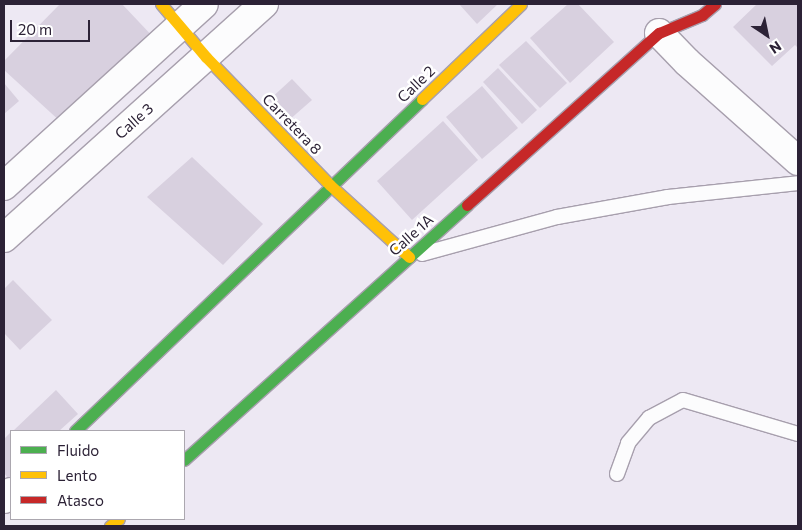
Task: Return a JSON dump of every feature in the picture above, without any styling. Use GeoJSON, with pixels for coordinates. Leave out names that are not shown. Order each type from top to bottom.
{"type":"FeatureCollection","features":[{"type":"Feature","properties":{"kind":"street","name":"Carretera 8"},"geometry":{"type":"LineString","coordinates":[[161,4],[206,57],[330,185],[409,257]]}},
{"type":"Feature","properties":{"kind":"street"},"geometry":{"type":"LineString","coordinates":[[4,186],[204,4]]}},
{"type":"Feature","properties":{"kind":"street","name":"Calle 3"},"geometry":{"type":"LineString","coordinates":[[4,238],[264,4]]}},
{"type":"Feature","properties":{"kind":"street","name":"Calle 2"},"geometry":{"type":"LineString","coordinates":[[76,430],[302,218],[330,185],[521,4]]}},
{"type":"Feature","properties":{"kind":"street","name":"Calle 1A"},"geometry":{"type":"LineString","coordinates":[[185,459],[662,26],[702,15],[715,4]]}},
{"type":"Feature","properties":{"kind":"street"},"geometry":{"type":"LineString","coordinates":[[662,26],[686,62],[798,161]]}},
{"type":"Feature","properties":{"kind":"lane"},"geometry":{"type":"LineString","coordinates":[[409,257],[557,218],[668,197],[798,183]]}},
{"type":"Feature","properties":{"kind":"lane"},"geometry":{"type":"LineString","coordinates":[[617,474],[628,444],[649,418],[683,400],[798,434]]}},
{"type":"Feature","properties":{"kind":"building"},"geometry":{"type":"Polygon","coordinates":[[[60,4],[122,4],[156,40],[62,123],[4,70],[4,61],[60,4]]]}},
{"type":"Feature","properties":{"kind":"building"},"geometry":{"type":"Polygon","coordinates":[[[459,4],[498,4],[477,24],[459,4]]]}},
{"type":"Feature","properties":{"kind":"building"},"geometry":{"type":"Polygon","coordinates":[[[568,4],[578,4],[614,42],[570,83],[530,38],[568,4]]]}},
{"type":"Feature","properties":{"kind":"building"},"geometry":{"type":"Polygon","coordinates":[[[757,4],[798,4],[798,48],[795,45],[772,66],[733,27],[757,4]]]}},
{"type":"Feature","properties":{"kind":"building"},"geometry":{"type":"Polygon","coordinates":[[[526,41],[567,83],[540,108],[499,65],[526,41]]]}},
{"type":"Feature","properties":{"kind":"building"},"geometry":{"type":"Polygon","coordinates":[[[498,68],[537,110],[522,124],[483,82],[498,68]]]}},
{"type":"Feature","properties":{"kind":"building"},"geometry":{"type":"Polygon","coordinates":[[[292,79],[312,100],[288,121],[269,100],[292,79]]]}},
{"type":"Feature","properties":{"kind":"building"},"geometry":{"type":"Polygon","coordinates":[[[4,83],[19,101],[4,114],[4,83]]]}},
{"type":"Feature","properties":{"kind":"building"},"geometry":{"type":"Polygon","coordinates":[[[482,86],[518,128],[482,159],[446,117],[482,86]]]}},
{"type":"Feature","properties":{"kind":"building"},"geometry":{"type":"Polygon","coordinates":[[[443,121],[478,160],[412,220],[377,181],[443,121]]]}},
{"type":"Feature","properties":{"kind":"building"},"geometry":{"type":"Polygon","coordinates":[[[192,157],[263,224],[223,265],[147,197],[192,157]]]}},
{"type":"Feature","properties":{"kind":"building"},"geometry":{"type":"Polygon","coordinates":[[[13,280],[52,320],[20,350],[4,333],[4,289],[13,280]]]}},
{"type":"Feature","properties":{"kind":"building"},"geometry":{"type":"Polygon","coordinates":[[[56,390],[78,414],[60,430],[14,430],[56,390]]]}},
{"type":"Feature","properties":{"kind":"building"},"geometry":{"type":"Polygon","coordinates":[[[10,433],[10,477],[8,478],[4,473],[4,439],[10,433]]]}},
{"type":"Feature","properties":{"kind":"traffic: fast"},"geometry":{"type":"LineString","coordinates":[[76,430],[422,99]]}},
{"type":"Feature","properties":{"kind":"traffic: fast"},"geometry":{"type":"LineString","coordinates":[[185,459],[467,205]]}},
{"type":"Feature","properties":{"kind":"traffic: slow"},"geometry":{"type":"LineString","coordinates":[[161,4],[206,57],[330,185],[409,257]]}},
{"type":"Feature","properties":{"kind":"traffic: slow"},"geometry":{"type":"LineString","coordinates":[[422,99],[521,4]]}},
{"type":"Feature","properties":{"kind":"traffic: slow"},"geometry":{"type":"LineString","coordinates":[[110,526],[118,520]]}},
{"type":"Feature","properties":{"kind":"traffic: jam"},"geometry":{"type":"LineString","coordinates":[[467,205],[659,33],[702,15],[715,4]]}}]}
